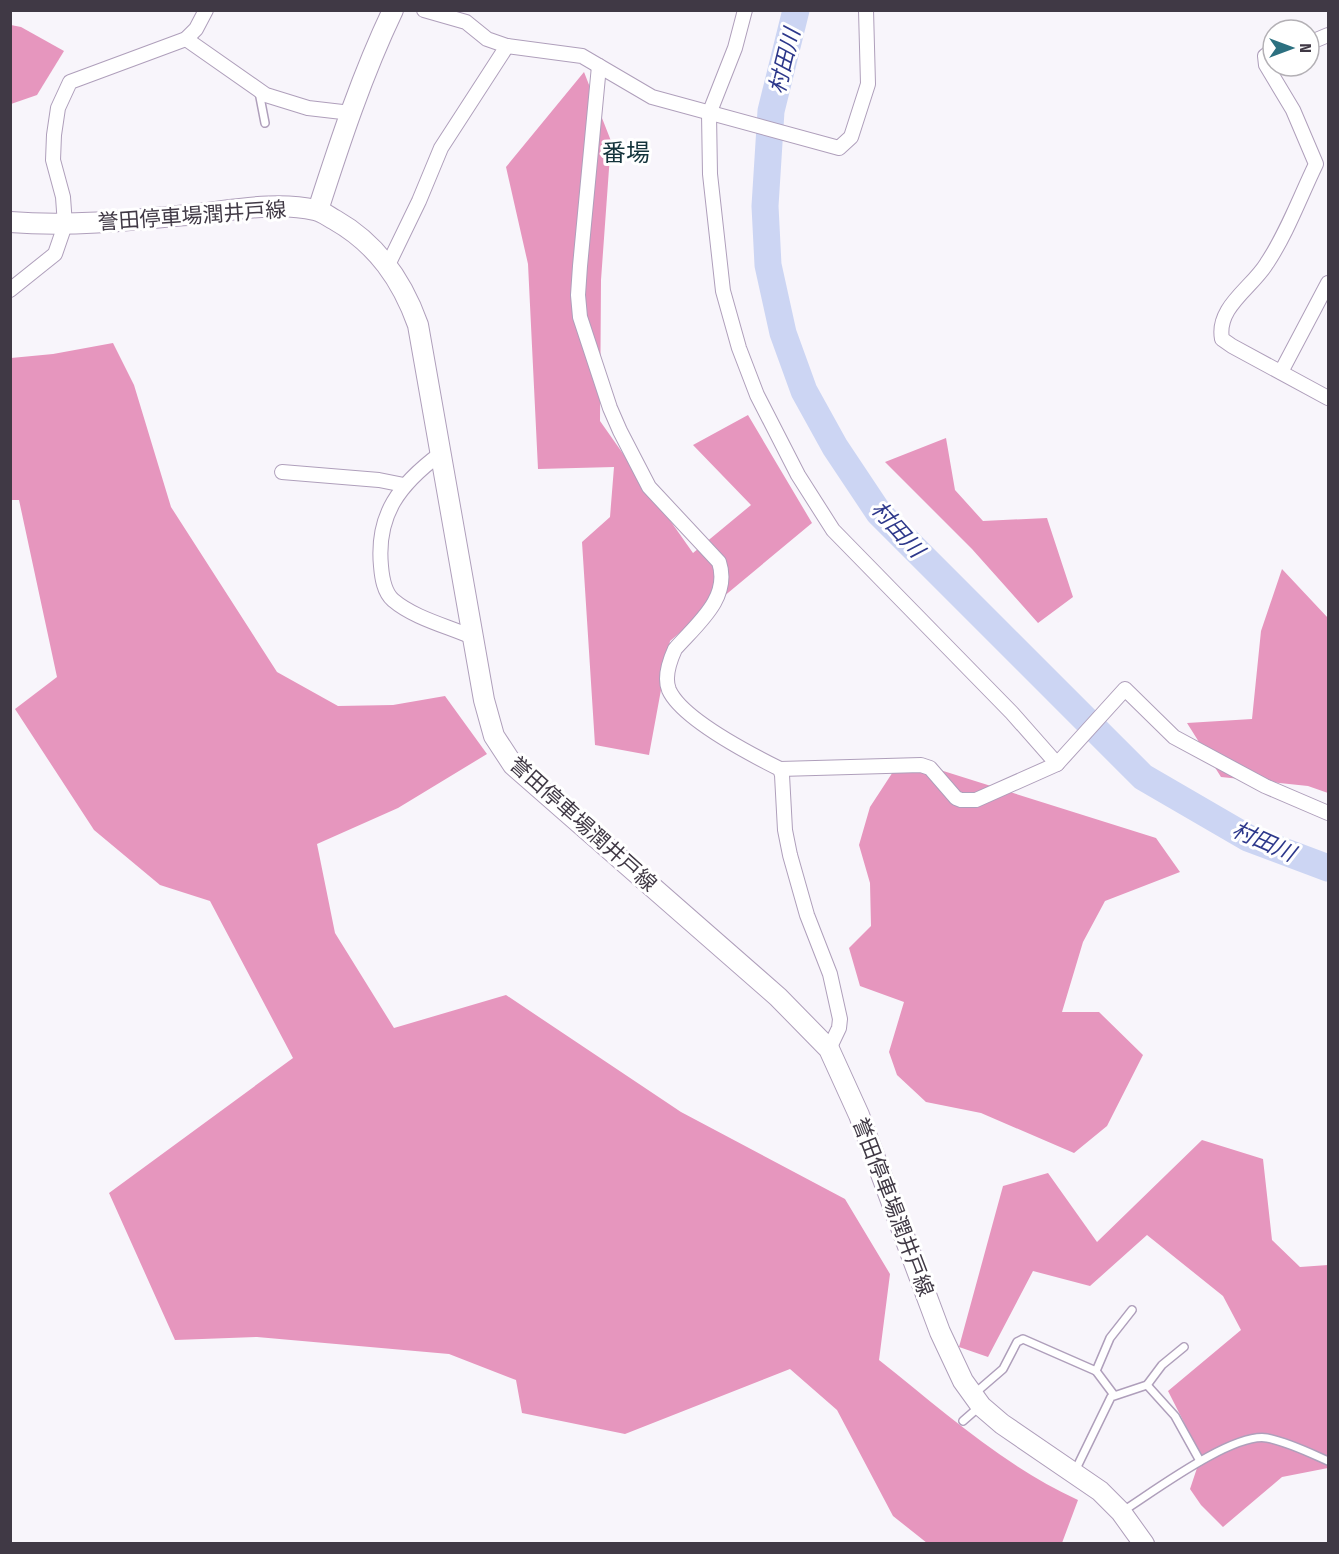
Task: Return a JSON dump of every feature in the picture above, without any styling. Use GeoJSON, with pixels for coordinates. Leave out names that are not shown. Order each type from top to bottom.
{"type":"FeatureCollection","features":[{"type":"Feature","properties":{"kind":"main road"},"geometry":{"type":"LineString","coordinates":[[318,210],[351,113],[377,44],[393,10]]}},
{"type":"Feature","properties":{"kind":"main road","name":"誉田停車場潤井戸線"},"geometry":{"type":"LineString","coordinates":[[10,222],[64,225],[266,207],[318,210],[364,240],[388,265],[418,325],[472,638],[484,700],[494,736],[513,765],[778,997],[829,1049],[874,1153],[940,1332],[977,1401],[1018,1436],[1100,1491],[1121,1512],[1144,1544]]}},
{"type":"Feature","properties":{"kind":"street"},"geometry":{"type":"LineString","coordinates":[[10,290],[55,254],[64,225],[63,197],[53,160],[54,135],[64,91],[70,82],[186,39],[196,29],[206,10]]}},
{"type":"Feature","properties":{"kind":"street"},"geometry":{"type":"LineString","coordinates":[[424,10],[466,22],[487,39],[507,46],[582,56],[652,97],[839,148],[851,137],[868,84],[866,10]]}},
{"type":"Feature","properties":{"kind":"street"},"geometry":{"type":"LineString","coordinates":[[745,10],[735,48],[709,114],[710,174],[723,291],[743,358],[778,438],[833,530],[1012,713],[1057,764]]}},
{"type":"Feature","properties":{"kind":"street"},"geometry":{"type":"LineString","coordinates":[[186,39],[259,92],[308,108],[351,113]]}},
{"type":"Feature","properties":{"kind":"street"},"geometry":{"type":"LineString","coordinates":[[388,265],[419,201],[441,148],[507,46]]}},
{"type":"Feature","properties":{"kind":"street"},"geometry":{"type":"LineString","coordinates":[[599,66],[579,276],[580,317],[610,408],[649,487],[718,562],[722,571],[718,598],[675,649],[671,658],[669,689],[677,702],[713,731],[780,769],[921,765],[930,768],[962,800],[976,800],[992,795],[1018,780],[1045,772],[1057,764],[1125,689],[1174,737],[1265,786],[1329,813]]}},
{"type":"Feature","properties":{"kind":"street"},"geometry":{"type":"LineString","coordinates":[[1274,78],[1293,110],[1317,164],[1267,264],[1228,309],[1220,330],[1222,339],[1329,398]]}},
{"type":"Feature","properties":{"kind":"street"},"geometry":{"type":"LineString","coordinates":[[1281,372],[1324,302],[1329,283]]}},
{"type":"Feature","properties":{"kind":"street"},"geometry":{"type":"LineString","coordinates":[[440,454],[404,485],[393,500],[382,532],[379,552],[384,587],[392,599],[407,609],[472,638]]}},
{"type":"Feature","properties":{"kind":"street"},"geometry":{"type":"LineString","coordinates":[[282,472],[379,480],[404,485]]}},
{"type":"Feature","properties":{"kind":"street"},"geometry":{"type":"LineString","coordinates":[[780,769],[785,830],[790,855],[807,915],[830,974],[840,1019],[836,1036],[829,1049]]}},
{"type":"Feature","properties":{"kind":"lane"},"geometry":{"type":"LineString","coordinates":[[259,92],[265,123]]}},
{"type":"Feature","properties":{"kind":"lane"},"geometry":{"type":"LineString","coordinates":[[1096,1371],[1110,1338],[1132,1310]]}},
{"type":"Feature","properties":{"kind":"lane"},"geometry":{"type":"LineString","coordinates":[[963,1421],[1003,1369],[1019,1339],[1041,1345],[1096,1371],[1114,1395]]}},
{"type":"Feature","properties":{"kind":"lane"},"geometry":{"type":"LineString","coordinates":[[1074,1472],[1114,1395],[1147,1385],[1162,1365],[1184,1347]]}},
{"type":"Feature","properties":{"kind":"lane"},"geometry":{"type":"LineString","coordinates":[[1147,1385],[1175,1416],[1200,1461]]}},
{"type":"Feature","properties":{"kind":"lane"},"geometry":{"type":"LineString","coordinates":[[1121,1512],[1200,1461],[1256,1439],[1266,1438],[1329,1461]]}},
{"type":"Feature","properties":{"kind":"shaded area"},"geometry":{"type":"Polygon","coordinates":[[[11,25],[21,27],[64,51],[37,95],[11,104],[11,25]]]}},
{"type":"Feature","properties":{"kind":"shaded area"},"geometry":{"type":"Polygon","coordinates":[[[584,72],[611,141],[601,280],[600,421],[693,553],[751,505],[693,445],[748,415],[812,523],[670,641],[649,755],[595,745],[582,542],[610,517],[614,467],[538,469],[528,264],[506,167],[584,72]]]}},
{"type":"Feature","properties":{"kind":"shaded area"},"geometry":{"type":"Polygon","coordinates":[[[113,343],[134,385],[171,507],[277,672],[338,706],[393,705],[445,696],[487,754],[398,808],[317,844],[335,933],[394,1028],[506,995],[681,1112],[845,1199],[890,1274],[879,1360],[950,1418],[1000,1454],[1051,1487],[1078,1500],[1062,1543],[927,1543],[893,1516],[837,1410],[790,1369],[625,1434],[522,1413],[516,1380],[449,1354],[257,1337],[175,1340],[109,1193],[293,1058],[210,901],[160,885],[94,830],[15,709],[57,677],[19,500],[11,500],[11,358],[53,354],[113,343]]]}},
{"type":"Feature","properties":{"kind":"shaded area"},"geometry":{"type":"Polygon","coordinates":[[[946,438],[955,490],[983,521],[1047,518],[1073,597],[1038,623],[972,549],[885,462],[946,438]]]}},
{"type":"Feature","properties":{"kind":"shaded area"},"geometry":{"type":"Polygon","coordinates":[[[1282,569],[1328,618],[1328,793],[1308,786],[1221,777],[1187,723],[1252,719],[1261,631],[1282,569]]]}},
{"type":"Feature","properties":{"kind":"shaded area"},"geometry":{"type":"Polygon","coordinates":[[[902,758],[1156,838],[1180,872],[1105,901],[1083,942],[1062,1012],[1099,1012],[1143,1055],[1107,1126],[1074,1153],[981,1113],[926,1102],[897,1075],[889,1052],[904,1002],[860,986],[849,948],[871,926],[870,883],[859,845],[870,807],[902,758]]]}},
{"type":"Feature","properties":{"kind":"shaded area"},"geometry":{"type":"Polygon","coordinates":[[[1202,1140],[1263,1159],[1272,1240],[1300,1267],[1328,1265],[1328,1468],[1282,1477],[1223,1527],[1201,1505],[1190,1489],[1201,1456],[1168,1391],[1241,1330],[1223,1296],[1147,1235],[1090,1286],[1033,1271],[988,1357],[959,1347],[1003,1186],[1048,1173],[1097,1242],[1202,1140]]]}},
{"type":"Feature","properties":{"kind":"waterway","name":"村田川"},"geometry":{"type":"LineString","coordinates":[[796,10],[771,111],[765,206],[768,265],[783,333],[804,391],[835,447],[879,513],[1143,777],[1248,838],[1328,868]]}},
{"type":"Feature","properties":{"kind":"district","name":"番場"},"geometry":{"type":"Point","coordinates":[626,153]}}]}
